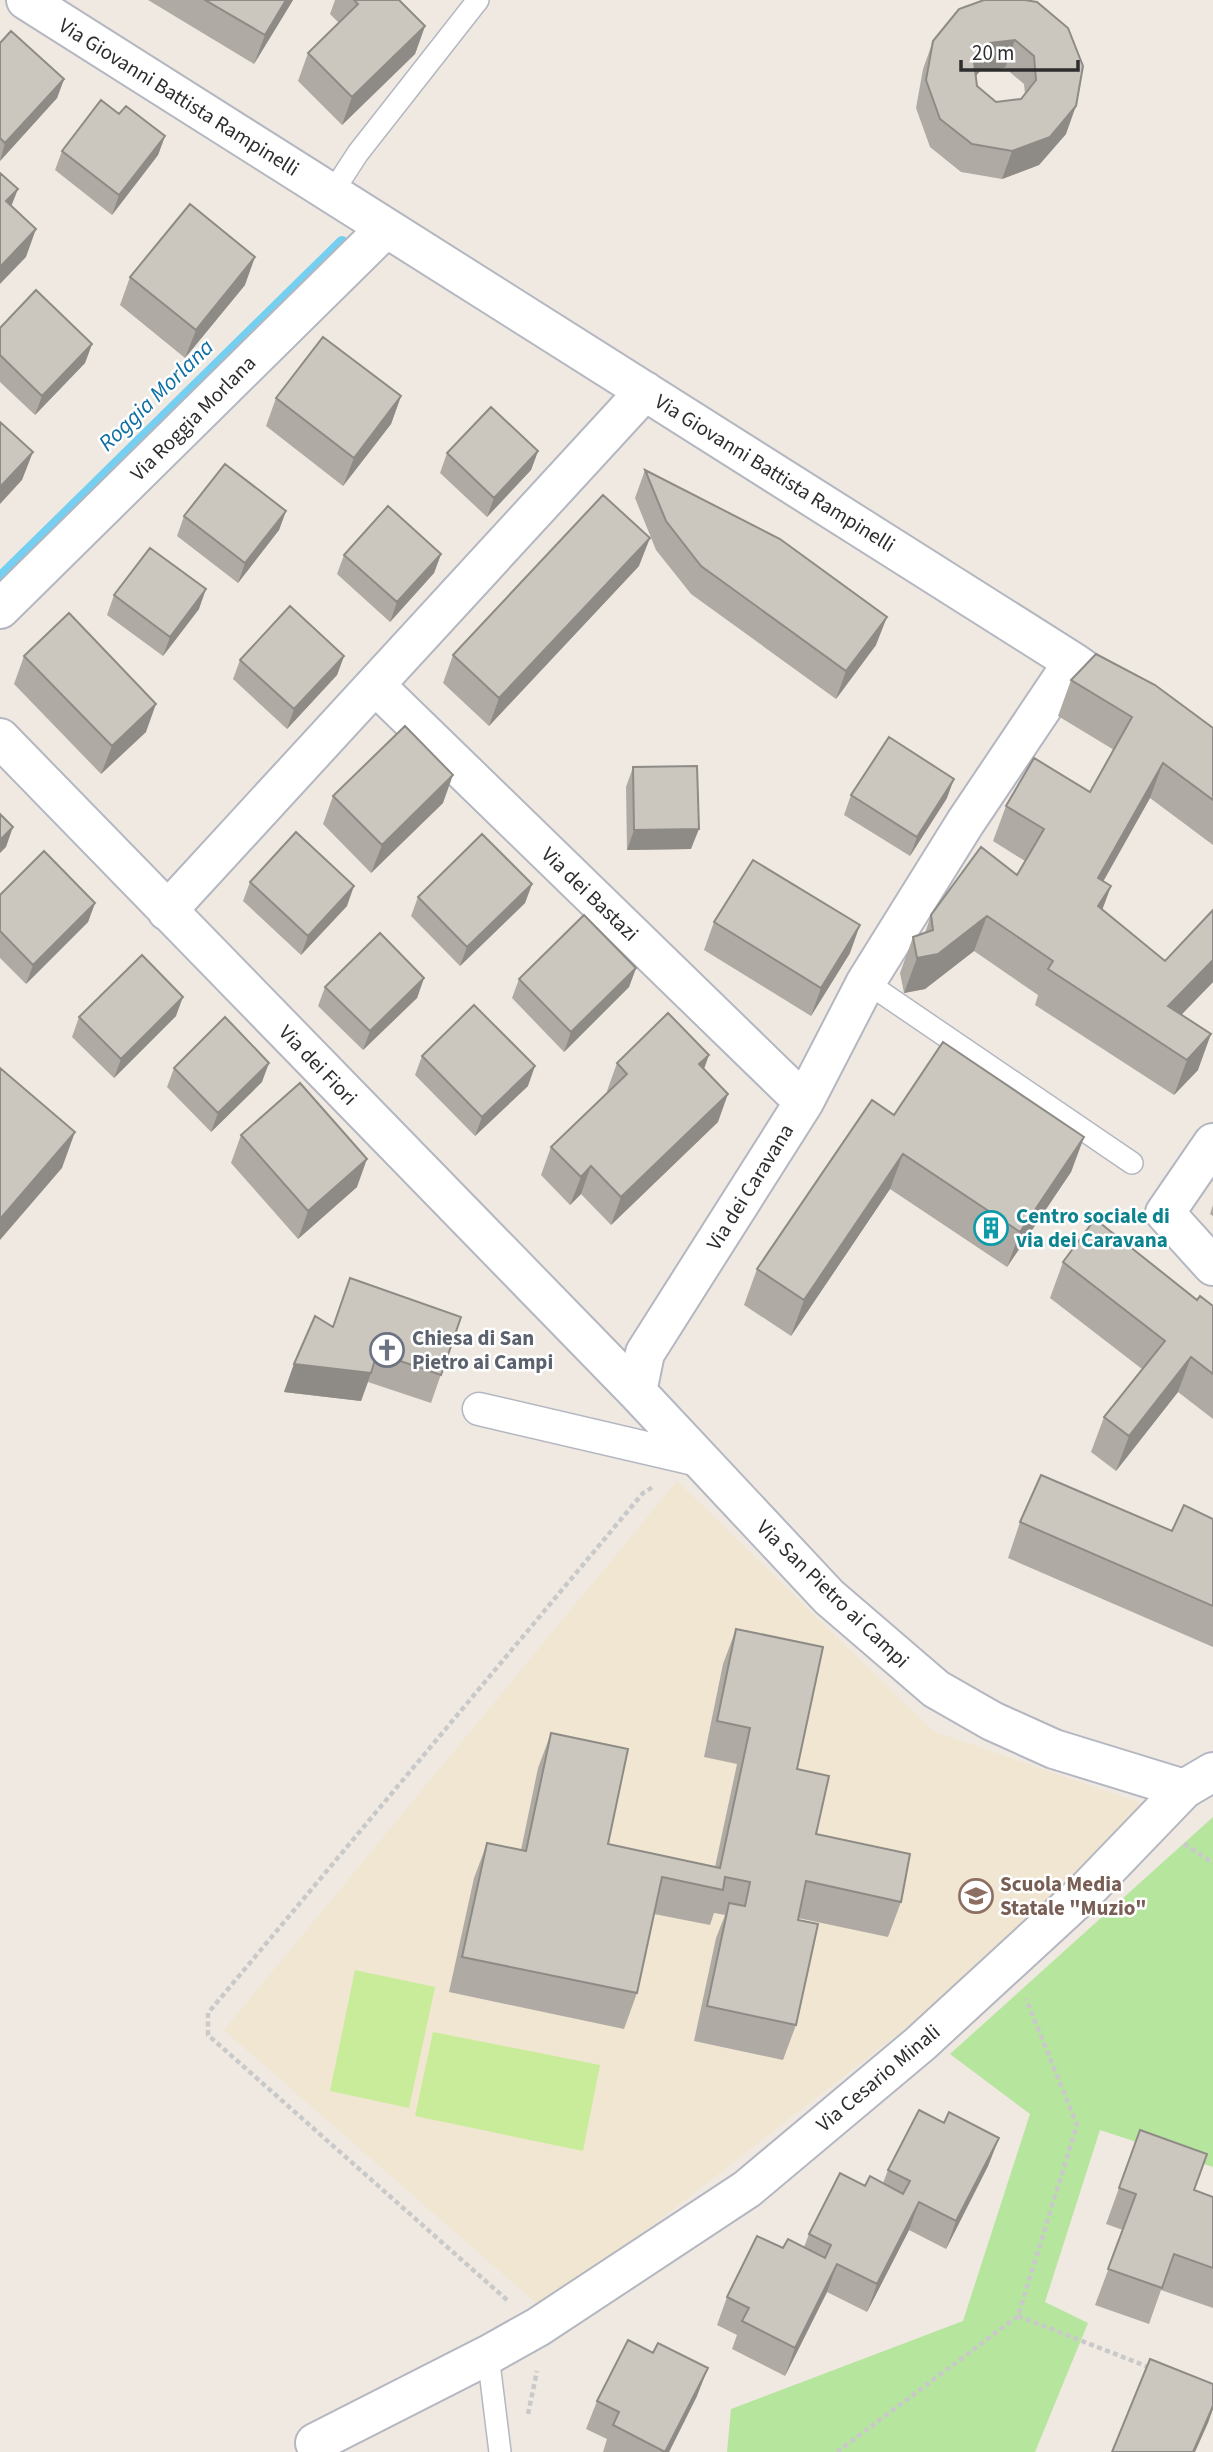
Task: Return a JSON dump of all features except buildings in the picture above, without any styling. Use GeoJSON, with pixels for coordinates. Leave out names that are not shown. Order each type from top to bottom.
{"type":"FeatureCollection","features":[{"type":"Feature","properties":{"kind":"street"},"geometry":{"type":"LineString","coordinates":[[0,8],[9,0]]}},
{"type":"Feature","properties":{"kind":"street","name":"Via Giovanni Battista Rampinelli"},"geometry":{"type":"LineString","coordinates":[[26,0],[1073,662],[1213,761]]}},
{"type":"Feature","properties":{"kind":"street","name":"Via Roggia Morlana"},"geometry":{"type":"LineString","coordinates":[[0,608],[386,228]]}},
{"type":"Feature","properties":{"kind":"street"},"geometry":{"type":"LineString","coordinates":[[167,911],[645,391]]}},
{"type":"Feature","properties":{"kind":"street","name":"Via dei Caravana"},"geometry":{"type":"LineString","coordinates":[[637,1392],[645,1353],[804,1102],[866,982],[965,823],[1073,662]]}},
{"type":"Feature","properties":{"kind":"street","name":"Via dei Bastazi"},"geometry":{"type":"LineString","coordinates":[[376,686],[804,1102]]}},
{"type":"Feature","properties":{"kind":"street","name":"Via dei Fiori"},"geometry":{"type":"LineString","coordinates":[[0,738],[637,1392]]}},
{"type":"Feature","properties":{"kind":"street"},"geometry":{"type":"LineString","coordinates":[[1213,1143],[1165,1213],[1213,1266]]}},
{"type":"Feature","properties":{"kind":"street","name":"Via San Pietro ai Campi"},"geometry":{"type":"LineString","coordinates":[[637,1392],[829,1597],[936,1689],[992,1721],[1054,1749],[1198,1780]]}},
{"type":"Feature","properties":{"kind":"street"},"geometry":{"type":"LineString","coordinates":[[479,1409],[698,1460]]}},
{"type":"Feature","properties":{"kind":"street","name":"Via Cesario Minali"},"geometry":{"type":"LineString","coordinates":[[319,2452],[315,2443],[538,2327],[747,2189],[920,2044],[1084,1894],[1198,1780]]}},
{"type":"Feature","properties":{"kind":"lane"},"geometry":{"type":"LineString","coordinates":[[332,193],[358,153],[478,0]]}},
{"type":"Feature","properties":{"kind":"lane"},"geometry":{"type":"LineString","coordinates":[[866,982],[1132,1163]]}},
{"type":"Feature","properties":{"kind":"lane"},"geometry":{"type":"LineString","coordinates":[[488,2355],[500,2452]]}},
{"type":"Feature","properties":{"kind":"path"},"geometry":{"type":"LineString","coordinates":[[524,2427],[537,2378],[538,2327],[208,2035],[208,2013],[643,1493],[698,1460]]}},
{"type":"Feature","properties":{"kind":"path"},"geometry":{"type":"LineString","coordinates":[[837,2452],[1018,2316],[1077,2125],[1011,1961]]}},
{"type":"Feature","properties":{"kind":"path"},"geometry":{"type":"LineString","coordinates":[[1018,2316],[1161,2371]]}},
{"type":"Feature","properties":{"kind":"shaded area","name":"Scuola Media Statale \"Muzio\""},"geometry":{"type":"Polygon","coordinates":[[[677,1481],[933,1731],[1149,1806],[975,1974],[544,2310],[224,2030],[677,1481]],[[724,1664],[704,1756],[737,1764],[707,1903],[595,1880],[538,1769],[513,1886],[649,1913],[713,1912],[737,1918],[716,1939],[694,2041],[785,1955],[803,1870],[724,1664]]]}},
{"type":"Feature","properties":{"kind":"green space"},"geometry":{"type":"Polygon","coordinates":[[[1213,1817],[1213,2167],[1100,2130],[1045,2302],[1088,2323],[1035,2452],[727,2452],[731,2409],[963,2321],[1030,2114],[950,2054],[1213,1817]]]}},
{"type":"Feature","properties":{"kind":"green space"},"geometry":{"type":"Polygon","coordinates":[[[355,1970],[435,1987],[409,2108],[330,2091],[355,1970]]]}},
{"type":"Feature","properties":{"kind":"green space"},"geometry":{"type":"Polygon","coordinates":[[[433,2032],[600,2065],[583,2151],[415,2116],[433,2032]]]}},
{"type":"Feature","properties":{"kind":"waterway","name":"Roggia Morlana"},"geometry":{"type":"LineString","coordinates":[[0,578],[342,242]]}},
{"type":"Feature","properties":{"kind":"place","name":"Centro sociale di via dei Caravana"},"geometry":{"type":"Point","coordinates":[991,1228]}},
{"type":"Feature","properties":{"kind":"place","name":"Chiesa di San Pietro ai Campi"},"geometry":{"type":"Point","coordinates":[387,1350]}},
{"type":"Feature","properties":{"kind":"place","name":"Scuola Media Statale \"Muzio\""},"geometry":{"type":"Point","coordinates":[976,1896]}}]}
